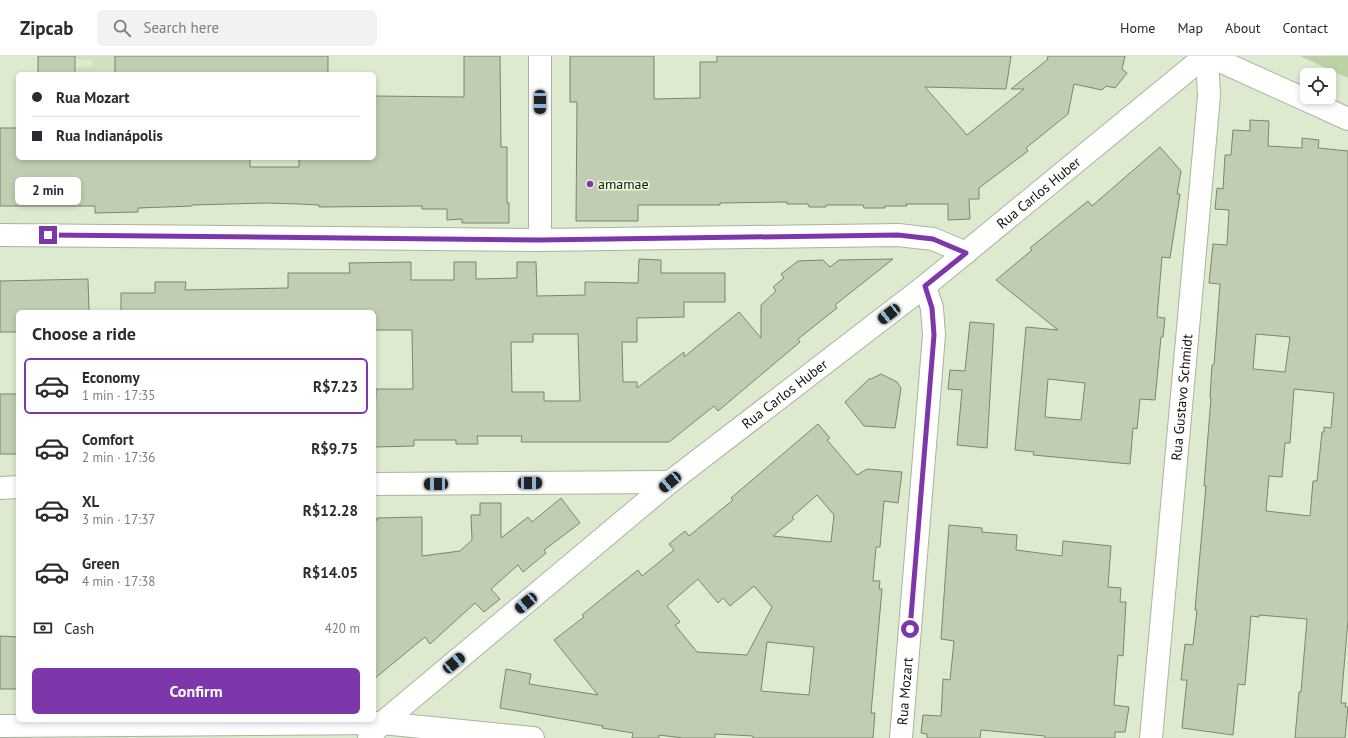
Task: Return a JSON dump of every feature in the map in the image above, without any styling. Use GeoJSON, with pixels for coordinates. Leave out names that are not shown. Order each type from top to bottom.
{"type":"FeatureCollection","features":[{"type":"Feature","properties":{"kind":"street"},"geometry":{"type":"LineString","coordinates":[[540,56],[540,240]]}},
{"type":"Feature","properties":{"kind":"street"},"geometry":{"type":"LineString","coordinates":[[1207,56],[1348,118]]}},
{"type":"Feature","properties":{"kind":"street","name":"Rua Carlos Huber"},"geometry":{"type":"LineString","coordinates":[[375,731],[670,482],[925,286],[1207,56]]}},
{"type":"Feature","properties":{"kind":"street","name":"Rua Gustavo Schmidt"},"geometry":{"type":"LineString","coordinates":[[1152,738],[1209,96],[1207,56]]}},
{"type":"Feature","properties":{"kind":"street"},"geometry":{"type":"LineString","coordinates":[[0,235],[540,240],[898,235],[933,239],[966,253]]}},
{"type":"Feature","properties":{"kind":"street","name":"Rua Mozart"},"geometry":{"type":"LineString","coordinates":[[901,738],[934,335],[932,308],[925,286]]}},
{"type":"Feature","properties":{"kind":"street"},"geometry":{"type":"LineString","coordinates":[[376,484],[670,482]]}},
{"type":"Feature","properties":{"kind":"street"},"geometry":{"type":"LineString","coordinates":[[0,488],[16,488]]}},
{"type":"Feature","properties":{"kind":"street"},"geometry":{"type":"LineString","coordinates":[[0,726],[375,731],[533,738]]}},
{"type":"Feature","properties":{"kind":"shaded area"},"geometry":{"type":"Polygon","coordinates":[[[76,56],[115,56],[115,72],[76,72],[76,67],[93,66],[93,60],[76,59],[76,56]]]}},
{"type":"Feature","properties":{"kind":"shaded area"},"geometry":{"type":"Polygon","coordinates":[[[1300,56],[1348,56],[1348,78],[1336,72],[1336,68],[1326,68],[1300,56]]]}},
{"type":"Feature","properties":{"kind":"building"},"geometry":{"type":"Polygon","coordinates":[[[38,56],[75,56],[75,72],[38,72],[38,56]]]}},
{"type":"Feature","properties":{"kind":"building"},"geometry":{"type":"Polygon","coordinates":[[[115,56],[328,56],[328,72],[115,72],[115,56]]]}},
{"type":"Feature","properties":{"kind":"building"},"geometry":{"type":"Polygon","coordinates":[[[464,56],[500,56],[501,147],[507,147],[507,203],[509,203],[509,223],[462,223],[462,219],[447,220],[447,209],[422,209],[422,206],[319,207],[319,205],[266,203],[138,208],[138,212],[95,213],[95,206],[0,206],[0,128],[16,128],[16,160],[250,160],[250,167],[299,167],[299,160],[376,160],[376,96],[464,97],[464,56]]]}},
{"type":"Feature","properties":{"kind":"building"},"geometry":{"type":"Polygon","coordinates":[[[570,56],[654,56],[654,99],[700,98],[700,62],[717,62],[717,56],[1011,56],[1006,89],[925,87],[967,135],[1024,89],[1011,89],[1047,60],[1048,56],[1125,56],[1122,69],[1127,73],[1115,88],[1106,86],[1102,90],[1074,84],[1068,114],[1026,148],[1028,151],[979,188],[979,199],[969,199],[970,219],[948,220],[948,204],[906,204],[907,206],[864,208],[863,205],[826,205],[826,207],[809,207],[808,204],[787,204],[787,202],[720,203],[720,205],[638,205],[638,221],[576,221],[577,102],[570,102],[570,56]]]}},
{"type":"Feature","properties":{"kind":"building"},"geometry":{"type":"Polygon","coordinates":[[[1250,120],[1269,121],[1268,146],[1302,148],[1302,138],[1319,140],[1318,148],[1348,151],[1348,620],[1341,703],[1346,703],[1345,707],[1348,707],[1345,738],[1295,738],[1299,692],[1301,692],[1307,619],[1259,615],[1259,617],[1251,616],[1245,685],[1238,684],[1233,735],[1182,728],[1187,680],[1181,680],[1185,644],[1193,645],[1197,610],[1195,610],[1206,486],[1204,486],[1212,365],[1214,365],[1220,284],[1209,283],[1213,244],[1227,245],[1229,210],[1215,209],[1217,188],[1223,189],[1225,155],[1231,155],[1233,130],[1250,131],[1250,120]],[[1256,334],[1253,369],[1285,372],[1290,337],[1256,334]],[[1294,389],[1290,443],[1285,443],[1282,477],[1269,476],[1266,511],[1310,516],[1313,481],[1317,481],[1322,432],[1324,432],[1324,427],[1331,428],[1334,393],[1294,389]]]}},
{"type":"Feature","properties":{"kind":"building"},"geometry":{"type":"Polygon","coordinates":[[[1160,147],[1181,171],[1177,194],[1180,194],[1170,258],[1162,257],[1157,317],[1165,318],[1163,337],[1161,337],[1155,400],[1140,399],[1137,429],[1133,428],[1130,464],[1033,455],[1034,452],[1015,450],[1026,327],[1058,330],[996,280],[1032,250],[1030,248],[1088,201],[1092,206],[1160,147]],[[1048,379],[1045,417],[1081,420],[1085,383],[1048,379]]]}},
{"type":"Feature","properties":{"kind":"building"},"geometry":{"type":"Polygon","coordinates":[[[639,259],[661,260],[661,273],[725,273],[725,302],[684,302],[684,317],[637,318],[637,342],[622,342],[623,382],[637,382],[637,388],[684,352],[684,357],[739,312],[761,338],[761,305],[776,291],[773,287],[784,278],[781,274],[798,261],[823,260],[830,267],[839,260],[893,259],[835,305],[837,308],[798,339],[800,342],[718,411],[714,406],[669,442],[521,442],[522,436],[477,436],[478,444],[456,444],[456,440],[414,440],[414,446],[376,447],[376,389],[413,389],[412,330],[376,330],[376,310],[121,310],[121,293],[155,293],[155,282],[186,282],[185,290],[288,288],[288,273],[350,273],[349,263],[411,262],[411,280],[454,280],[454,262],[476,262],[476,279],[517,278],[517,262],[536,262],[537,296],[585,295],[585,282],[638,283],[639,259]],[[533,334],[533,342],[511,342],[512,392],[544,392],[544,401],[580,401],[578,334],[533,334]]]}},
{"type":"Feature","properties":{"kind":"building"},"geometry":{"type":"Polygon","coordinates":[[[88,279],[89,310],[16,310],[16,332],[0,332],[0,281],[88,279]]]}},
{"type":"Feature","properties":{"kind":"building"},"geometry":{"type":"Polygon","coordinates":[[[970,322],[994,324],[987,448],[957,445],[962,390],[948,389],[950,370],[965,371],[970,322]]]}},
{"type":"Feature","properties":{"kind":"building"},"geometry":{"type":"Polygon","coordinates":[[[881,374],[897,382],[901,388],[895,428],[864,426],[845,402],[869,379],[881,374]]]}},
{"type":"Feature","properties":{"kind":"building"},"geometry":{"type":"Polygon","coordinates":[[[0,394],[16,394],[16,454],[0,454],[0,394]]]}},
{"type":"Feature","properties":{"kind":"building"},"geometry":{"type":"Polygon","coordinates":[[[818,424],[830,438],[827,440],[857,475],[867,469],[902,472],[898,503],[884,501],[880,547],[876,547],[873,581],[880,581],[879,589],[882,589],[871,713],[875,713],[873,738],[753,738],[753,736],[715,734],[715,738],[683,738],[659,735],[659,738],[632,738],[633,733],[602,728],[603,726],[500,708],[506,669],[531,674],[529,684],[598,695],[554,640],[584,617],[582,615],[638,570],[642,576],[674,550],[669,544],[685,531],[689,536],[733,500],[731,498],[818,424]],[[817,495],[792,517],[794,519],[773,536],[831,542],[834,515],[817,495]],[[698,579],[667,606],[680,622],[675,625],[697,652],[747,655],[772,607],[754,586],[730,606],[723,598],[718,603],[698,579]],[[767,642],[761,691],[809,695],[814,647],[767,642]]]}},
{"type":"Feature","properties":{"kind":"building"},"geometry":{"type":"Polygon","coordinates":[[[561,498],[580,523],[544,550],[546,553],[523,572],[518,565],[491,589],[500,599],[484,612],[475,603],[430,644],[425,637],[376,677],[377,518],[422,517],[422,556],[460,551],[472,540],[471,515],[480,515],[480,503],[501,503],[501,538],[528,517],[532,522],[561,498]]]}},
{"type":"Feature","properties":{"kind":"building"},"geometry":{"type":"Polygon","coordinates":[[[949,525],[982,528],[982,532],[1017,535],[1016,550],[1062,556],[1063,541],[1111,546],[1108,587],[1121,588],[1120,602],[1126,602],[1123,656],[1118,655],[1114,705],[1129,707],[1125,732],[1115,732],[1115,738],[1045,738],[1045,736],[981,730],[980,738],[927,738],[927,734],[921,733],[923,715],[941,716],[943,679],[950,680],[954,641],[941,639],[949,525]]]}},
{"type":"Feature","properties":{"kind":"building"},"geometry":{"type":"Polygon","coordinates":[[[0,636],[16,637],[16,689],[0,689],[0,636]]]}},
{"type":"Feature","properties":{"kind":"place","name":"amamae"},"geometry":{"type":"Point","coordinates":[590,184]}},
{"type":"Feature","properties":{"kind":"route"},"geometry":{"type":"LineString","coordinates":[[48,235],[540,240],[898,235],[933,239],[966,253],[925,286],[932,308],[934,335],[910,629]]}}]}
